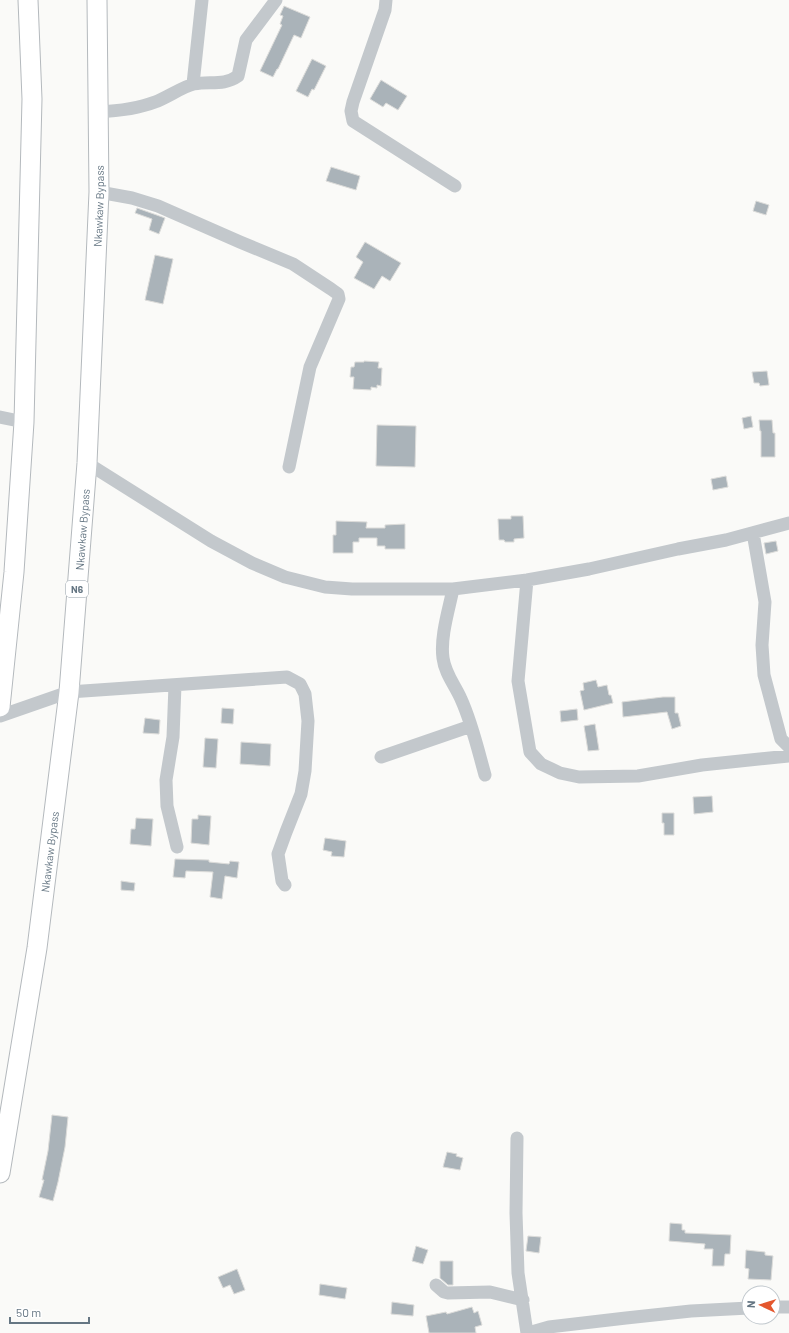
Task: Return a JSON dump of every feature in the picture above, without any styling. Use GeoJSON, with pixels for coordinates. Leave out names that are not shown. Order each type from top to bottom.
{"type":"FeatureCollection","features":[{"type":"Feature","properties":{"kind":"highway"},"geometry":{"type":"LineString","coordinates":[[0,707],[14,572],[24,422],[32,99],[28,0]]}},
{"type":"Feature","properties":{"kind":"highway","name":"Nkawkaw Bypass"},"geometry":{"type":"LineString","coordinates":[[0,1173],[37,948],[69,692],[87,463],[99,192],[97,0]]}},
{"type":"Feature","properties":{"kind":"street"},"geometry":{"type":"LineString","coordinates":[[193,84],[202,0]]}},
{"type":"Feature","properties":{"kind":"street"},"geometry":{"type":"LineString","coordinates":[[98,112],[136,109],[156,102],[193,84],[215,84],[233,80],[238,76],[246,40],[276,0]]}},
{"type":"Feature","properties":{"kind":"street"},"geometry":{"type":"LineString","coordinates":[[386,0],[385,10],[353,102],[351,111],[353,121],[455,186]]}},
{"type":"Feature","properties":{"kind":"street"},"geometry":{"type":"LineString","coordinates":[[99,192],[132,198],[158,206],[293,264],[338,294],[338,299],[310,367],[289,467]]}},
{"type":"Feature","properties":{"kind":"street"},"geometry":{"type":"LineString","coordinates":[[0,417],[24,422]]}},
{"type":"Feature","properties":{"kind":"street"},"geometry":{"type":"LineString","coordinates":[[87,463],[212,541],[252,564],[285,577],[325,587],[352,589],[453,589],[527,580],[589,569],[726,540],[789,523]]}},
{"type":"Feature","properties":{"kind":"street"},"geometry":{"type":"LineString","coordinates":[[753,533],[764,602],[762,650],[764,675],[781,739],[789,747]]}},
{"type":"Feature","properties":{"kind":"street"},"geometry":{"type":"LineString","coordinates":[[527,580],[518,681],[530,752],[541,764],[560,773],[579,777],[638,776],[702,765],[789,756]]}},
{"type":"Feature","properties":{"kind":"street"},"geometry":{"type":"LineString","coordinates":[[453,589],[443,638],[443,656],[446,672],[461,699],[471,726],[485,775]]}},
{"type":"Feature","properties":{"kind":"street"},"geometry":{"type":"LineString","coordinates":[[0,716],[69,692],[287,677],[300,684],[304,694],[308,721],[305,771],[301,794],[278,854],[282,881],[285,885]]}},
{"type":"Feature","properties":{"kind":"street"},"geometry":{"type":"LineString","coordinates":[[175,685],[173,737],[166,780],[167,806],[177,847]]}},
{"type":"Feature","properties":{"kind":"street"},"geometry":{"type":"LineString","coordinates":[[381,757],[471,726]]}},
{"type":"Feature","properties":{"kind":"street"},"geometry":{"type":"LineString","coordinates":[[517,1138],[516,1228],[518,1273],[528,1333],[548,1327],[612,1319],[690,1311],[741,1308]]}},
{"type":"Feature","properties":{"kind":"street"},"geometry":{"type":"LineString","coordinates":[[436,1285],[444,1292],[448,1293],[490,1292],[523,1300]]}},
{"type":"Feature","properties":{"kind":"building"},"geometry":{"type":"Polygon","coordinates":[[[284,6],[310,17],[301,38],[294,35],[273,77],[260,71],[282,25],[280,24],[283,16],[280,15],[284,6]]]}},
{"type":"Feature","properties":{"kind":"building"},"geometry":{"type":"Polygon","coordinates":[[[312,59],[326,66],[314,90],[312,89],[308,97],[296,91],[312,59]]]}},
{"type":"Feature","properties":{"kind":"building"},"geometry":{"type":"Polygon","coordinates":[[[381,80],[407,96],[398,110],[386,103],[383,107],[370,99],[381,80]]]}},
{"type":"Feature","properties":{"kind":"building"},"geometry":{"type":"Polygon","coordinates":[[[331,167],[360,176],[356,190],[326,181],[331,167]]]}},
{"type":"Feature","properties":{"kind":"building"},"geometry":{"type":"Polygon","coordinates":[[[756,201],[769,205],[766,215],[753,211],[756,201]]]}},
{"type":"Feature","properties":{"kind":"building"},"geometry":{"type":"Polygon","coordinates":[[[137,208],[165,218],[159,234],[149,230],[152,219],[135,213],[137,208]]]}},
{"type":"Feature","properties":{"kind":"building"},"geometry":{"type":"Polygon","coordinates":[[[365,242],[401,263],[390,281],[382,276],[374,289],[354,278],[363,262],[356,257],[365,242]]]}},
{"type":"Feature","properties":{"kind":"building"},"geometry":{"type":"Polygon","coordinates":[[[155,255],[173,259],[163,304],[145,300],[155,255]]]}},
{"type":"Feature","properties":{"kind":"building"},"geometry":{"type":"Polygon","coordinates":[[[355,362],[379,362],[378,368],[382,368],[381,386],[377,385],[377,388],[371,387],[371,390],[353,389],[354,377],[350,377],[351,367],[354,367],[355,362]]]}},
{"type":"Feature","properties":{"kind":"building"},"geometry":{"type":"Polygon","coordinates":[[[767,371],[769,385],[760,386],[759,383],[754,383],[752,372],[767,371]]]}},
{"type":"Feature","properties":{"kind":"building"},"geometry":{"type":"Polygon","coordinates":[[[751,416],[753,427],[744,429],[742,418],[751,416]]]}},
{"type":"Feature","properties":{"kind":"building"},"geometry":{"type":"Polygon","coordinates":[[[759,420],[772,420],[773,433],[775,433],[775,457],[761,457],[761,431],[759,420]]]}},
{"type":"Feature","properties":{"kind":"building"},"geometry":{"type":"Polygon","coordinates":[[[377,425],[416,426],[415,467],[376,466],[377,425]]]}},
{"type":"Feature","properties":{"kind":"building"},"geometry":{"type":"Polygon","coordinates":[[[726,476],[728,487],[713,490],[711,479],[726,476]]]}},
{"type":"Feature","properties":{"kind":"building"},"geometry":{"type":"Polygon","coordinates":[[[511,516],[523,516],[524,538],[514,539],[514,542],[499,540],[498,519],[511,519],[511,516]]]}},
{"type":"Feature","properties":{"kind":"building"},"geometry":{"type":"Polygon","coordinates":[[[336,521],[367,522],[366,528],[385,528],[385,525],[405,524],[405,549],[385,549],[385,546],[377,546],[377,538],[359,538],[359,542],[353,542],[353,553],[333,553],[333,535],[336,535],[336,521]]]}},
{"type":"Feature","properties":{"kind":"building"},"geometry":{"type":"Polygon","coordinates":[[[776,541],[778,551],[766,554],[764,543],[776,541]]]}},
{"type":"Feature","properties":{"kind":"building"},"geometry":{"type":"Polygon","coordinates":[[[596,680],[598,687],[607,685],[609,695],[611,695],[613,703],[584,710],[580,691],[584,690],[583,683],[596,680]]]}},
{"type":"Feature","properties":{"kind":"building"},"geometry":{"type":"Polygon","coordinates":[[[675,697],[675,713],[678,713],[681,726],[672,729],[667,712],[623,717],[622,702],[675,697]]]}},
{"type":"Feature","properties":{"kind":"building"},"geometry":{"type":"Polygon","coordinates":[[[222,708],[234,709],[233,724],[221,723],[222,708]]]}},
{"type":"Feature","properties":{"kind":"building"},"geometry":{"type":"Polygon","coordinates":[[[577,709],[578,720],[561,722],[560,711],[577,709]]]}},
{"type":"Feature","properties":{"kind":"building"},"geometry":{"type":"Polygon","coordinates":[[[145,718],[160,720],[159,734],[143,733],[145,718]]]}},
{"type":"Feature","properties":{"kind":"building"},"geometry":{"type":"Polygon","coordinates":[[[595,724],[599,750],[588,751],[584,726],[595,724]]]}},
{"type":"Feature","properties":{"kind":"building"},"geometry":{"type":"Polygon","coordinates":[[[205,738],[218,739],[216,768],[203,767],[205,738]]]}},
{"type":"Feature","properties":{"kind":"building"},"geometry":{"type":"Polygon","coordinates":[[[241,742],[271,744],[270,766],[240,764],[241,742]]]}},
{"type":"Feature","properties":{"kind":"building"},"geometry":{"type":"Polygon","coordinates":[[[712,796],[713,812],[694,814],[693,797],[712,796]]]}},
{"type":"Feature","properties":{"kind":"building"},"geometry":{"type":"Polygon","coordinates":[[[662,813],[674,813],[674,835],[664,835],[662,813]]]}},
{"type":"Feature","properties":{"kind":"building"},"geometry":{"type":"Polygon","coordinates":[[[198,815],[211,816],[209,845],[191,843],[192,819],[198,819],[198,815]]]}},
{"type":"Feature","properties":{"kind":"building"},"geometry":{"type":"Polygon","coordinates":[[[136,818],[153,819],[151,846],[130,844],[131,829],[135,829],[136,818]]]}},
{"type":"Feature","properties":{"kind":"building"},"geometry":{"type":"Polygon","coordinates":[[[325,838],[346,841],[344,857],[331,856],[332,852],[323,850],[325,838]]]}},
{"type":"Feature","properties":{"kind":"building"},"geometry":{"type":"Polygon","coordinates":[[[175,859],[209,860],[209,862],[229,864],[230,861],[239,862],[237,878],[225,876],[222,899],[210,897],[213,872],[186,871],[185,878],[173,877],[175,859]]]}},
{"type":"Feature","properties":{"kind":"building"},"geometry":{"type":"Polygon","coordinates":[[[121,881],[135,883],[134,891],[121,890],[121,881]]]}},
{"type":"Feature","properties":{"kind":"building"},"geometry":{"type":"Polygon","coordinates":[[[52,1115],[68,1117],[65,1147],[53,1201],[39,1197],[44,1180],[42,1180],[48,1151],[52,1115]]]}},
{"type":"Feature","properties":{"kind":"building"},"geometry":{"type":"Polygon","coordinates":[[[447,1152],[457,1154],[456,1156],[463,1158],[460,1170],[443,1167],[447,1152]]]}},
{"type":"Feature","properties":{"kind":"building"},"geometry":{"type":"Polygon","coordinates":[[[670,1223],[682,1224],[682,1230],[685,1230],[685,1233],[731,1235],[730,1254],[725,1254],[724,1266],[712,1266],[713,1249],[704,1249],[705,1244],[669,1241],[670,1223]]]}},
{"type":"Feature","properties":{"kind":"building"},"geometry":{"type":"Polygon","coordinates":[[[528,1236],[541,1237],[539,1253],[526,1251],[528,1236]]]}},
{"type":"Feature","properties":{"kind":"building"},"geometry":{"type":"Polygon","coordinates":[[[416,1246],[428,1250],[423,1264],[412,1261],[416,1246]]]}},
{"type":"Feature","properties":{"kind":"building"},"geometry":{"type":"Polygon","coordinates":[[[746,1250],[765,1252],[765,1255],[773,1256],[771,1280],[748,1279],[749,1269],[745,1268],[746,1250]]]}},
{"type":"Feature","properties":{"kind":"building"},"geometry":{"type":"Polygon","coordinates":[[[440,1261],[453,1261],[453,1285],[448,1285],[440,1278],[440,1261]]]}},
{"type":"Feature","properties":{"kind":"building"},"geometry":{"type":"Polygon","coordinates":[[[237,1269],[245,1290],[234,1294],[230,1285],[223,1288],[218,1277],[237,1269]]]}},
{"type":"Feature","properties":{"kind":"building"},"geometry":{"type":"Polygon","coordinates":[[[320,1284],[347,1288],[345,1299],[319,1295],[320,1284]]]}},
{"type":"Feature","properties":{"kind":"building"},"geometry":{"type":"Polygon","coordinates":[[[392,1302],[414,1305],[413,1316],[391,1314],[392,1302]]]}},
{"type":"Feature","properties":{"kind":"building"},"geometry":{"type":"Polygon","coordinates":[[[472,1307],[474,1313],[478,1311],[482,1325],[475,1327],[476,1333],[429,1333],[426,1316],[446,1312],[447,1314],[472,1307]]]}}]}
